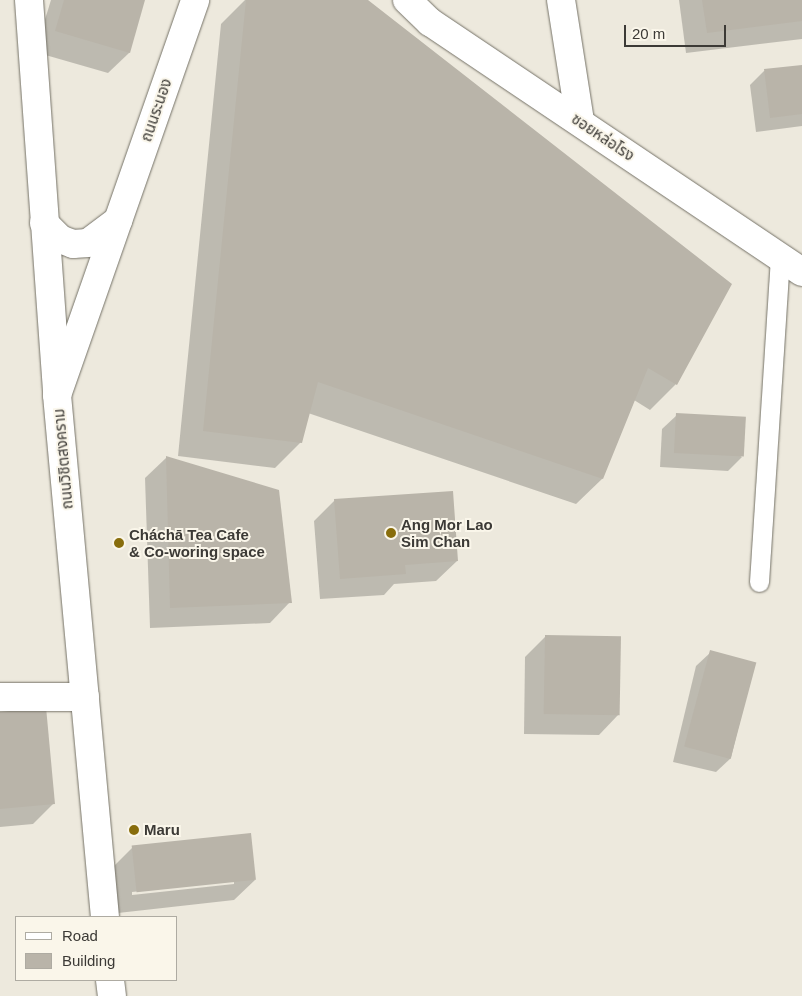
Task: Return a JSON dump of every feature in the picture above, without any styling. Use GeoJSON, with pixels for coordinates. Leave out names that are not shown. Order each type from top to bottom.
{"type":"FeatureCollection","features":[{"type":"Feature","properties":{"kind":"street","name":"ถนนวิชิตสงคราม"},"geometry":{"type":"LineString","coordinates":[[28,0],[56,395],[105,916]]}},
{"type":"Feature","properties":{"kind":"street","name":"ถนนระนอง"},"geometry":{"type":"LineString","coordinates":[[56,395],[194,0]]}},
{"type":"Feature","properties":{"kind":"street","name":"ซอยหล่อโรง"},"geometry":{"type":"LineString","coordinates":[[407,0],[430,22],[802,272]]}},
{"type":"Feature","properties":{"kind":"street"},"geometry":{"type":"LineString","coordinates":[[561,0],[580,122]]}},
{"type":"Feature","properties":{"kind":"street"},"geometry":{"type":"LineString","coordinates":[[44,224],[60,239],[73,244],[88,242],[118,220]]}},
{"type":"Feature","properties":{"kind":"street"},"geometry":{"type":"LineString","coordinates":[[0,698],[85,697]]}},
{"type":"Feature","properties":{"kind":"street"},"geometry":{"type":"LineString","coordinates":[[110,981],[112,996]]}},
{"type":"Feature","properties":{"kind":"lane"},"geometry":{"type":"LineString","coordinates":[[759,582],[780,256]]}},
{"type":"Feature","properties":{"kind":"building"},"geometry":{"type":"Polygon","coordinates":[[[64,0],[145,0],[130,53],[55,31],[64,0]]]}},
{"type":"Feature","properties":{"kind":"building"},"geometry":{"type":"Polygon","coordinates":[[[246,0],[368,0],[732,284],[677,385],[648,368],[603,479],[318,382],[302,443],[203,431],[246,0]]]}},
{"type":"Feature","properties":{"kind":"building"},"geometry":{"type":"Polygon","coordinates":[[[702,0],[802,0],[802,21],[707,33],[702,0]]]}},
{"type":"Feature","properties":{"kind":"building"},"geometry":{"type":"Polygon","coordinates":[[[802,65],[802,114],[770,118],[764,69],[802,65]]]}},
{"type":"Feature","properties":{"kind":"building"},"geometry":{"type":"Polygon","coordinates":[[[676,413],[746,417],[744,457],[674,453],[676,413]]]}},
{"type":"Feature","properties":{"kind":"building"},"geometry":{"type":"Polygon","coordinates":[[[166,456],[279,490],[292,603],[170,608],[166,456]]]}},
{"type":"Feature","properties":{"kind":"building"},"geometry":{"type":"Polygon","coordinates":[[[453,491],[458,561],[405,565],[406,574],[340,579],[334,499],[453,491]]]}},
{"type":"Feature","properties":{"kind":"building"},"geometry":{"type":"Polygon","coordinates":[[[545,635],[621,636],[620,715],[544,714],[545,635]]]}},
{"type":"Feature","properties":{"kind":"building"},"geometry":{"type":"Polygon","coordinates":[[[710,650],[756,662],[730,759],[684,747],[710,650]]]}},
{"type":"Feature","properties":{"kind":"building"},"geometry":{"type":"Polygon","coordinates":[[[46,707],[55,804],[0,809],[0,712],[46,707]]]}},
{"type":"Feature","properties":{"kind":"building"},"geometry":{"type":"Polygon","coordinates":[[[251,833],[256,880],[137,892],[132,846],[251,833]]]}},
{"type":"Feature","properties":{"kind":"place","name":"Ang Mor Lao Sim Chan"},"geometry":{"type":"Point","coordinates":[391,533]}},
{"type":"Feature","properties":{"kind":"place","name":"Cháchā Tea Cafe & Co-woring space"},"geometry":{"type":"Point","coordinates":[119,543]}},
{"type":"Feature","properties":{"kind":"place","name":"Maru"},"geometry":{"type":"Point","coordinates":[134,830]}}]}
